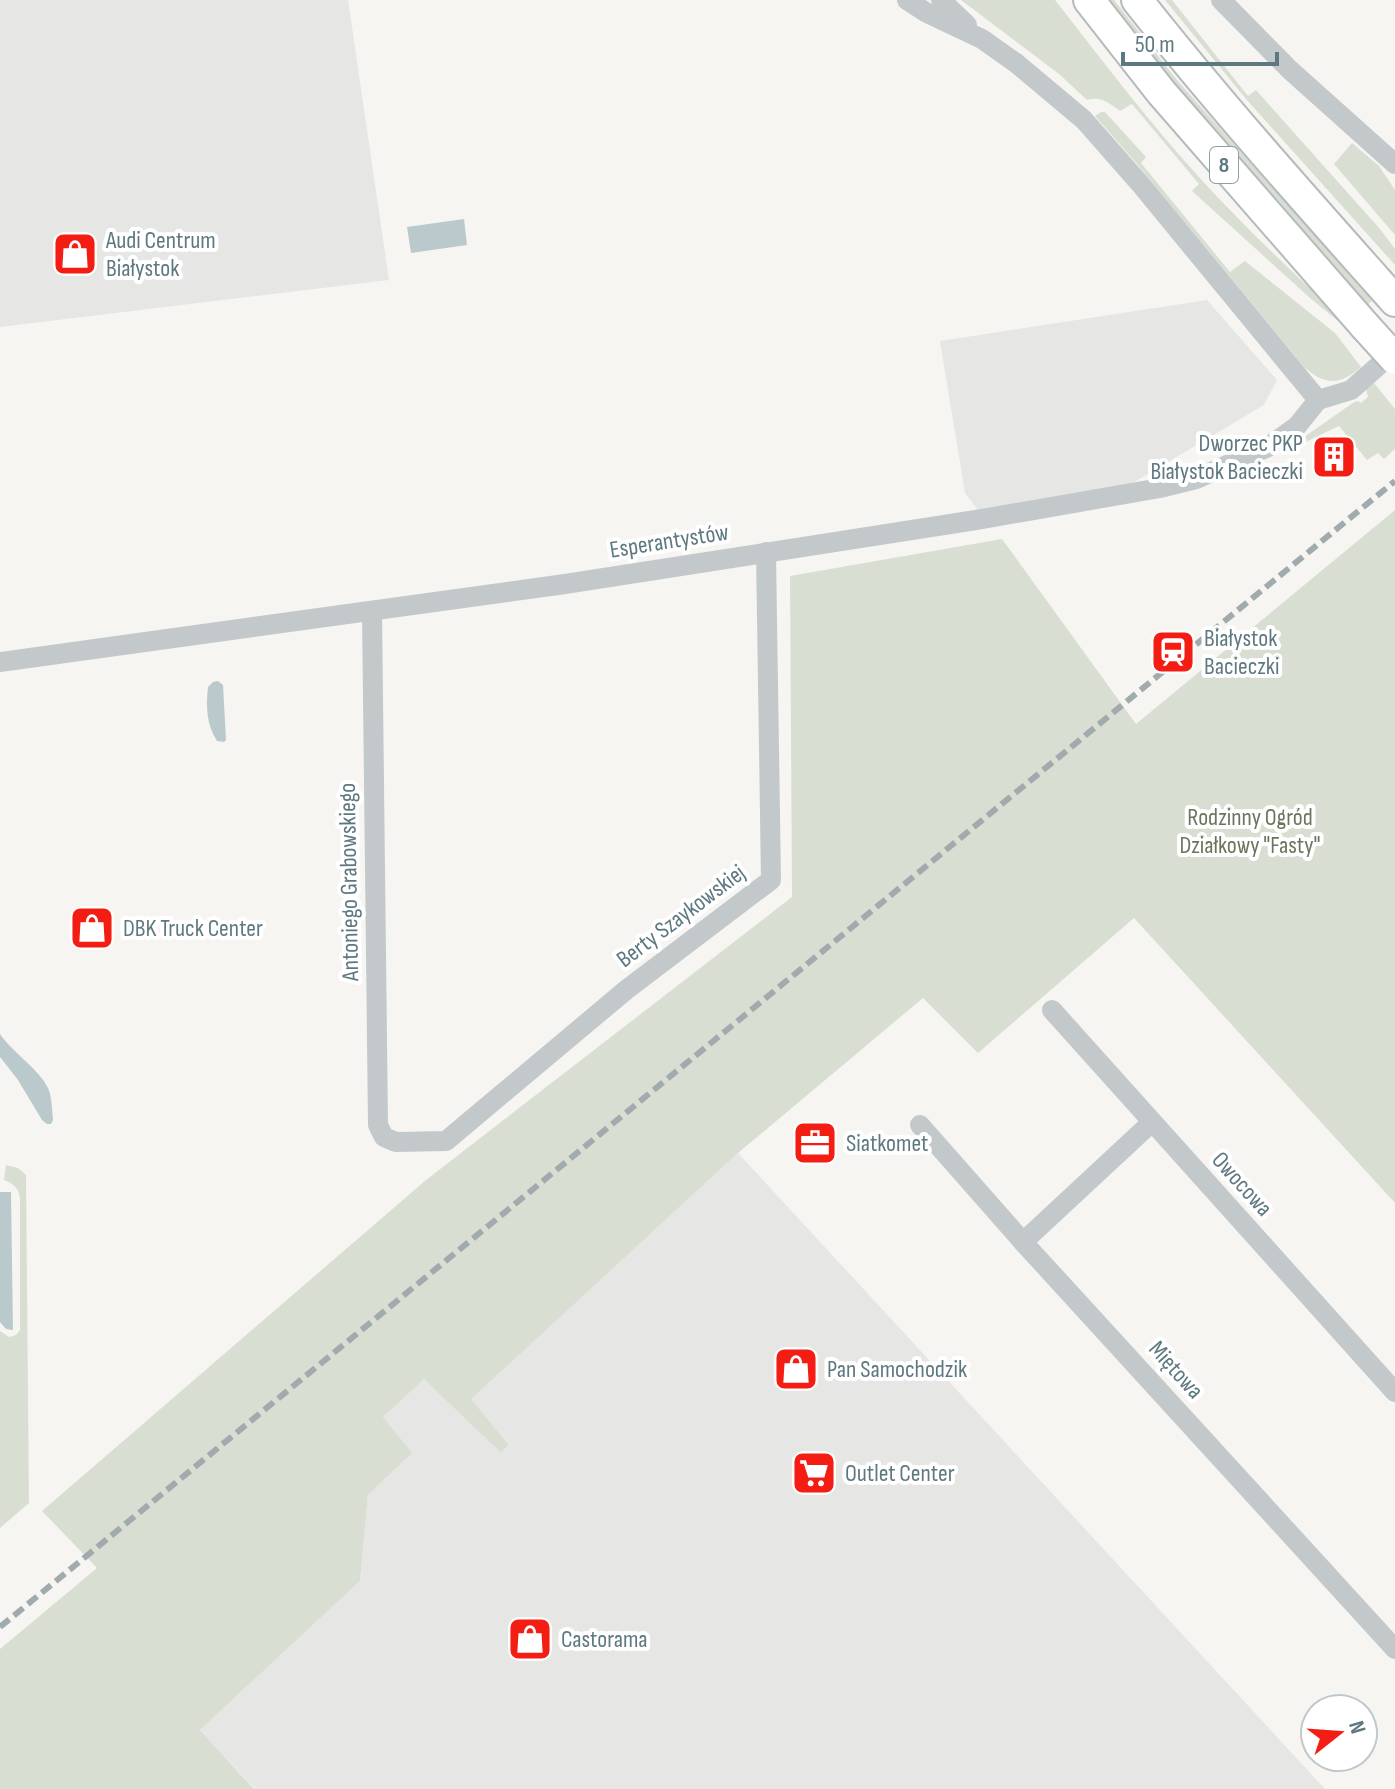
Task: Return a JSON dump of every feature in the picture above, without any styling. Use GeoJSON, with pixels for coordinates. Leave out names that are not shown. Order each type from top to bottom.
{"type":"FeatureCollection","features":[{"type":"Feature","properties":{"kind":"highway","name":"8"},"geometry":{"type":"LineString","coordinates":[[1089,0],[1161,92],[1395,359]]}},
{"type":"Feature","properties":{"kind":"highway","name":"8"},"geometry":{"type":"LineString","coordinates":[[1137,0],[1243,129],[1394,300]]}},
{"type":"Feature","properties":{"kind":"street"},"geometry":{"type":"LineString","coordinates":[[907,0],[982,39]]}},
{"type":"Feature","properties":{"kind":"street"},"geometry":{"type":"LineString","coordinates":[[941,0],[982,39],[1084,120],[1135,177],[1318,400],[1351,390],[1395,351]]}},
{"type":"Feature","properties":{"kind":"street"},"geometry":{"type":"LineString","coordinates":[[1221,0],[1290,70],[1395,164]]}},
{"type":"Feature","properties":{"kind":"street","name":"Esperantystów"},"geometry":{"type":"LineString","coordinates":[[0,662],[372,612],[1160,488],[1196,479],[1268,447],[1297,426],[1318,400]]}},
{"type":"Feature","properties":{"kind":"street","name":"Berty Szaykowskiej"},"geometry":{"type":"LineString","coordinates":[[396,1142],[446,1141],[626,990],[771,880],[766,552]]}},
{"type":"Feature","properties":{"kind":"street","name":"Antoniego Grabowskiego"},"geometry":{"type":"LineString","coordinates":[[372,612],[378,1125],[384,1137],[396,1142]]}},
{"type":"Feature","properties":{"kind":"street","name":"Owocowa"},"geometry":{"type":"LineString","coordinates":[[1052,1010],[1395,1392]]}},
{"type":"Feature","properties":{"kind":"street"},"geometry":{"type":"LineString","coordinates":[[1023,1242],[1152,1122]]}},
{"type":"Feature","properties":{"kind":"street","name":"Miętowa"},"geometry":{"type":"LineString","coordinates":[[920,1125],[1395,1649]]}},
{"type":"Feature","properties":{"kind":"shaded area"},"geometry":{"type":"Polygon","coordinates":[[[0,0],[348,0],[389,280],[0,327],[0,0]]]}},
{"type":"Feature","properties":{"kind":"shaded area"},"geometry":{"type":"Polygon","coordinates":[[[464,219],[467,245],[411,253],[407,227],[464,219]]]}},
{"type":"Feature","properties":{"kind":"shaded area"},"geometry":{"type":"Polygon","coordinates":[[[1207,300],[1277,380],[1264,405],[1131,484],[980,513],[965,493],[940,341],[1207,300]]]}},
{"type":"Feature","properties":{"kind":"shaded area"},"geometry":{"type":"Polygon","coordinates":[[[218,681],[223,685],[224,742],[217,741],[208,715],[208,687],[218,681]]]}},
{"type":"Feature","properties":{"kind":"shaded area"},"geometry":{"type":"Polygon","coordinates":[[[0,1034],[39,1074],[48,1088],[51,1124],[42,1120],[0,1057],[0,1034]]]}},
{"type":"Feature","properties":{"kind":"shaded area"},"geometry":{"type":"Polygon","coordinates":[[[738,1153],[1299,1761],[1299,1773],[1310,1773],[1325,1789],[255,1789],[200,1730],[360,1581],[368,1495],[411,1454],[383,1417],[424,1378],[501,1453],[509,1445],[470,1399],[738,1153]]]}},
{"type":"Feature","properties":{"kind":"shaded area"},"geometry":{"type":"Polygon","coordinates":[[[0,1192],[11,1192],[13,1330],[6,1329],[0,1322],[0,1192]]]}},
{"type":"Feature","properties":{"kind":"green space"},"geometry":{"type":"Polygon","coordinates":[[[961,0],[1055,0],[1198,176],[1341,318],[1338,321],[1310,298],[1192,191],[1199,184],[1132,104],[1120,111],[1101,100],[1087,100],[1059,74],[961,0]]]}},
{"type":"Feature","properties":{"kind":"green space"},"geometry":{"type":"Polygon","coordinates":[[[1102,0],[1114,0],[1177,80],[1373,300],[1365,307],[1149,59],[1102,0]]]}},
{"type":"Feature","properties":{"kind":"green space"},"geometry":{"type":"Polygon","coordinates":[[[1165,0],[1172,0],[1248,96],[1256,90],[1380,229],[1395,249],[1395,265],[1246,99],[1165,0]]]}},
{"type":"Feature","properties":{"kind":"green space"},"geometry":{"type":"Polygon","coordinates":[[[1105,112],[1146,157],[1141,163],[1230,272],[1245,261],[1335,333],[1361,367],[1347,377],[1333,381],[1319,378],[1304,367],[1095,116],[1105,112]]]}},
{"type":"Feature","properties":{"kind":"green space"},"geometry":{"type":"Polygon","coordinates":[[[1352,143],[1379,166],[1395,190],[1395,235],[1334,164],[1352,143]]]}},
{"type":"Feature","properties":{"kind":"green space"},"geometry":{"type":"Polygon","coordinates":[[[1374,383],[1395,409],[1395,449],[1384,459],[1378,453],[1367,460],[1339,426],[1301,444],[1300,440],[1354,402],[1361,403],[1368,397],[1366,389],[1374,383]]]}},
{"type":"Feature","properties":{"kind":"green space","name":"Rodzinny Ogród Działkowy \"Fasty\""},"geometry":{"type":"Polygon","coordinates":[[[1395,510],[1395,1203],[1134,918],[978,1053],[923,998],[738,1153],[471,1399],[509,1445],[501,1453],[424,1379],[383,1417],[412,1453],[368,1495],[360,1581],[200,1730],[254,1789],[0,1789],[0,1649],[97,1568],[42,1511],[426,1180],[792,897],[790,576],[1002,539],[1136,724],[1395,510]]]}},
{"type":"Feature","properties":{"kind":"green space"},"geometry":{"type":"Polygon","coordinates":[[[6,1165],[18,1168],[26,1175],[29,1503],[0,1528],[0,1331],[9,1337],[20,1330],[20,1199],[15,1187],[4,1180],[6,1165]]]}},
{"type":"Feature","properties":{"kind":"railway"},"geometry":{"type":"LineString","coordinates":[[0,1627],[1395,481]]}},
{"type":"Feature","properties":{"kind":"place","name":"Audi Centrum Białystok"},"geometry":{"type":"Point","coordinates":[75,254]}},
{"type":"Feature","properties":{"kind":"place","name":"Dworzec PKP Białystok Bacieczki"},"geometry":{"type":"Point","coordinates":[1334,457]}},
{"type":"Feature","properties":{"kind":"place","name":"Białystok Bacieczki"},"geometry":{"type":"Point","coordinates":[1173,652]}},
{"type":"Feature","properties":{"kind":"place","name":"DBK Truck Center"},"geometry":{"type":"Point","coordinates":[92,928]}},
{"type":"Feature","properties":{"kind":"place","name":"Siatkomet"},"geometry":{"type":"Point","coordinates":[815,1143]}},
{"type":"Feature","properties":{"kind":"place","name":"Pan Samochodzik"},"geometry":{"type":"Point","coordinates":[796,1369]}},
{"type":"Feature","properties":{"kind":"place","name":"Outlet Center"},"geometry":{"type":"Point","coordinates":[814,1473]}},
{"type":"Feature","properties":{"kind":"place","name":"Castorama"},"geometry":{"type":"Point","coordinates":[530,1639]}}]}
